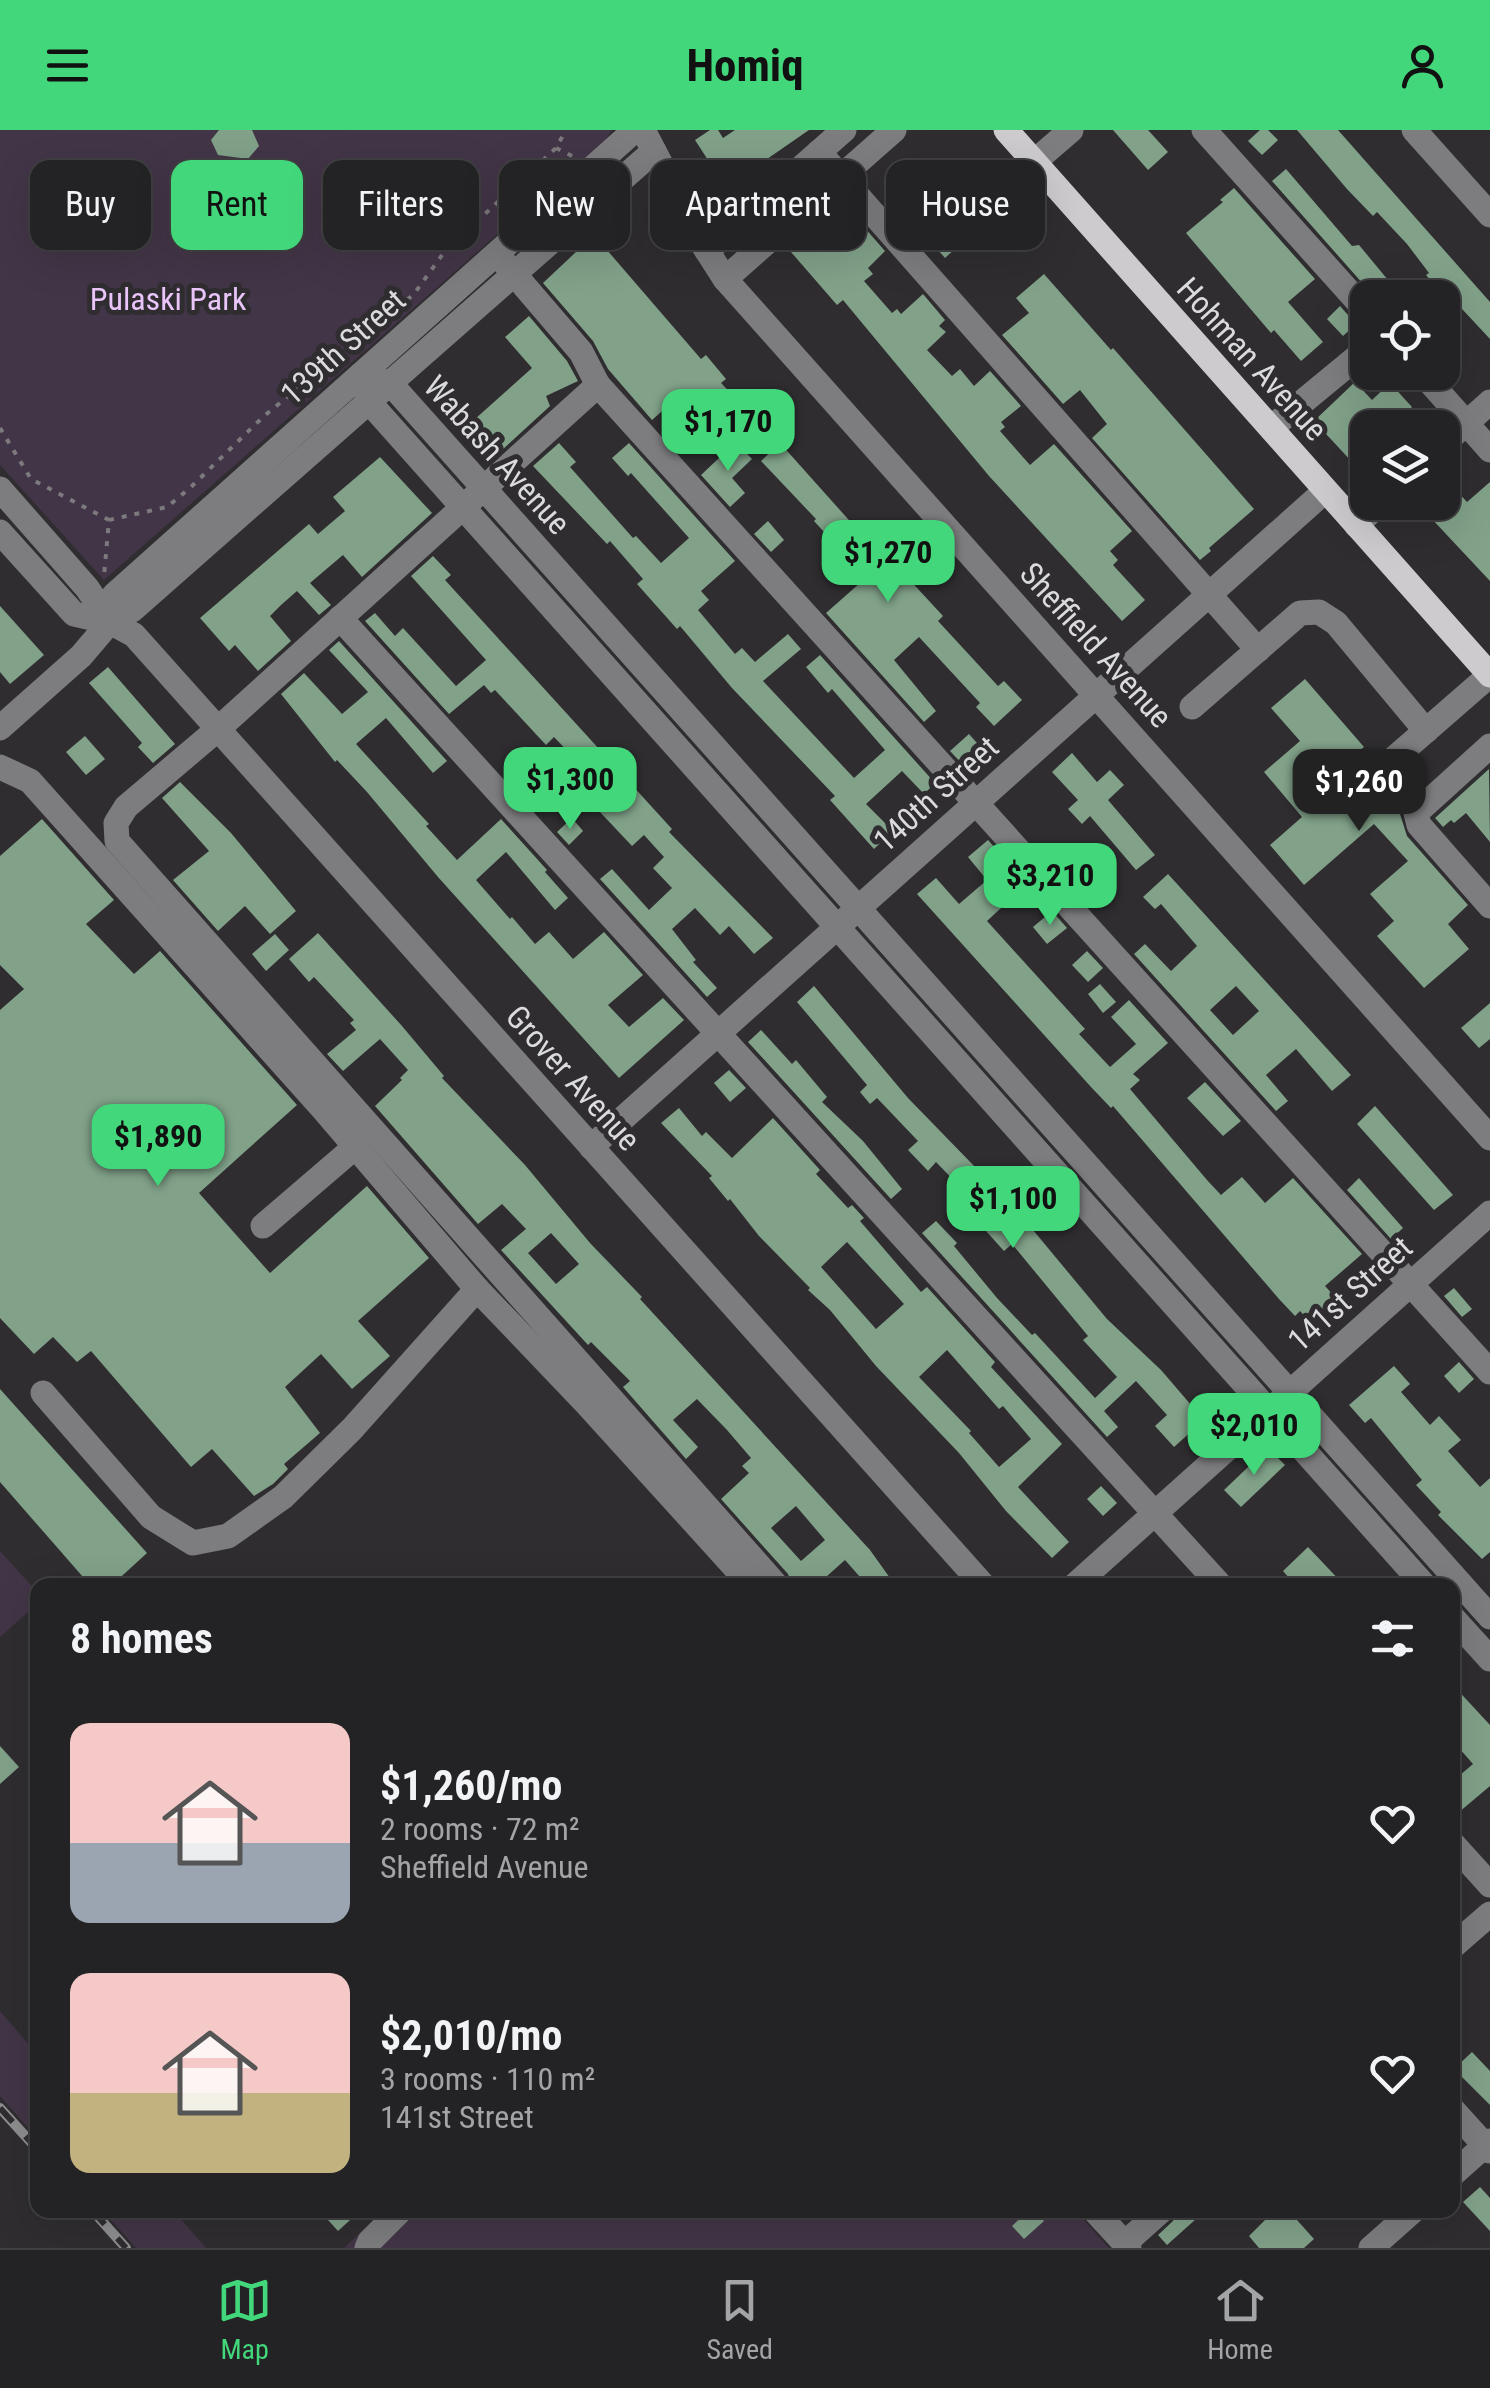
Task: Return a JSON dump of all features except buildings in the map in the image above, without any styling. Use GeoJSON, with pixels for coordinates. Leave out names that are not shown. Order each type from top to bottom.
{"type":"FeatureCollection","features":[{"type":"Feature","properties":{"kind":"main road","name":"Hohman Avenue"},"geometry":{"type":"LineString","coordinates":[[1006,130],[1032,160]]}},
{"type":"Feature","properties":{"kind":"main road","name":"Hohman Avenue"},"geometry":{"type":"LineString","coordinates":[[1045,174],[1490,675]]}},
{"type":"Feature","properties":{"kind":"street"},"geometry":{"type":"LineString","coordinates":[[809,160],[844,130]]}},
{"type":"Feature","properties":{"kind":"street"},"geometry":{"type":"LineString","coordinates":[[860,160],[894,130]]}},
{"type":"Feature","properties":{"kind":"street"},"geometry":{"type":"LineString","coordinates":[[1036,160],[1071,130]]}},
{"type":"Feature","properties":{"kind":"street"},"geometry":{"type":"LineString","coordinates":[[1204,130],[1350,292]]}},
{"type":"Feature","properties":{"kind":"street"},"geometry":{"type":"LineString","coordinates":[[1414,130],[1490,215]]}},
{"type":"Feature","properties":{"kind":"street","name":"Sheffield Avenue"},"geometry":{"type":"LineString","coordinates":[[644,137],[657,160]]}},
{"type":"Feature","properties":{"kind":"street","name":"139th Street"},"geometry":{"type":"LineString","coordinates":[[110,622],[114,596],[496,254],[644,137]]}},
{"type":"Feature","properties":{"kind":"street","name":"139th Street"},"geometry":{"type":"LineString","coordinates":[[0,728],[80,656],[110,622],[132,610],[514,274],[644,137]]}},
{"type":"Feature","properties":{"kind":"street"},"geometry":{"type":"LineString","coordinates":[[818,152],[825,160]]}},
{"type":"Feature","properties":{"kind":"street"},"geometry":{"type":"LineString","coordinates":[[866,205],[1258,650]]}},
{"type":"Feature","properties":{"kind":"street","name":"Sheffield Avenue"},"geometry":{"type":"LineString","coordinates":[[707,250],[725,279],[1490,1138]]}},
{"type":"Feature","properties":{"kind":"street"},"geometry":{"type":"LineString","coordinates":[[725,279],[758,250]]}},
{"type":"Feature","properties":{"kind":"street"},"geometry":{"type":"LineString","coordinates":[[496,254],[581,352],[598,385],[1490,1372]]}},
{"type":"Feature","properties":{"kind":"street"},"geometry":{"type":"LineString","coordinates":[[1271,428],[1350,363]]}},
{"type":"Feature","properties":{"kind":"street","name":"Wabash Avenue"},"geometry":{"type":"LineString","coordinates":[[361,375],[390,384],[474,498],[837,927],[1418,1578]]}},
{"type":"Feature","properties":{"kind":"street","name":"Wabash Avenue"},"geometry":{"type":"LineString","coordinates":[[361,375],[369,402],[474,498],[858,908],[1456,1578]]}},
{"type":"Feature","properties":{"kind":"street"},"geometry":{"type":"LineString","coordinates":[[598,385],[218,729],[126,807],[116,823],[117,841],[770,1578]]}},
{"type":"Feature","properties":{"kind":"street"},"geometry":{"type":"LineString","coordinates":[[1437,390],[1490,450]]}},
{"type":"Feature","properties":{"kind":"street"},"geometry":{"type":"LineString","coordinates":[[1460,428],[1490,402]]}},
{"type":"Feature","properties":{"kind":"street","name":"Grover Avenue"},"geometry":{"type":"LineString","coordinates":[[0,490],[87,588],[110,622]]}},
{"type":"Feature","properties":{"kind":"street","name":"140th Street"},"geometry":{"type":"LineString","coordinates":[[591,1146],[1325,491]]}},
{"type":"Feature","properties":{"kind":"street"},"geometry":{"type":"LineString","coordinates":[[1356,525],[1362,520]]}},
{"type":"Feature","properties":{"kind":"street","name":"Grover Avenue"},"geometry":{"type":"LineString","coordinates":[[0,532],[74,614],[110,622],[134,635],[977,1578]]}},
{"type":"Feature","properties":{"kind":"street"},"geometry":{"type":"LineString","coordinates":[[1192,707],[1300,612],[1319,612],[1336,623],[1426,731]]}},
{"type":"Feature","properties":{"kind":"street"},"geometry":{"type":"LineString","coordinates":[[340,618],[1214,1578]]}},
{"type":"Feature","properties":{"kind":"street"},"geometry":{"type":"LineString","coordinates":[[1390,762],[1490,675]]}},
{"type":"Feature","properties":{"kind":"street"},"geometry":{"type":"LineString","coordinates":[[1490,746],[1416,813],[1419,825],[1490,906]]}},
{"type":"Feature","properties":{"kind":"street"},"geometry":{"type":"LineString","coordinates":[[0,767],[30,781],[477,1289],[745,1578]]}},
{"type":"Feature","properties":{"kind":"street"},"geometry":{"type":"LineString","coordinates":[[263,1226],[355,1146]]}},
{"type":"Feature","properties":{"kind":"street","name":"141st Street"},"geometry":{"type":"LineString","coordinates":[[1083,1578],[1490,1212]]}},
{"type":"Feature","properties":{"kind":"street"},"geometry":{"type":"LineString","coordinates":[[43,1393],[151,1517],[193,1543],[228,1536],[283,1497],[477,1289]]}},
{"type":"Feature","properties":{"kind":"street","name":"Wabash Avenue"},"geometry":{"type":"LineString","coordinates":[[1460,1582],[1490,1616]]}},
{"type":"Feature","properties":{"kind":"street"},"geometry":{"type":"LineString","coordinates":[[1460,1625],[1490,1659]]}},
{"type":"Feature","properties":{"kind":"street"},"geometry":{"type":"LineString","coordinates":[[1460,1852],[1490,1885]]}},
{"type":"Feature","properties":{"kind":"street"},"geometry":{"type":"LineString","coordinates":[[1460,1941],[1490,1914]]}},
{"type":"Feature","properties":{"kind":"street"},"geometry":{"type":"LineString","coordinates":[[1460,2117],[1488,2146],[1460,2169]]}},
{"type":"Feature","properties":{"kind":"street"},"geometry":{"type":"LineString","coordinates":[[367,2248],[393,2218]]}},
{"type":"Feature","properties":{"kind":"street"},"geometry":{"type":"LineString","coordinates":[[1101,2218],[1127,2246],[1154,2218]]}},
{"type":"Feature","properties":{"kind":"street"},"geometry":{"type":"LineString","coordinates":[[1372,2248],[1405,2218]]}},
{"type":"Feature","properties":{"kind":"path"},"geometry":{"type":"LineString","coordinates":[[0,428],[32,478],[108,520],[167,507],[235,448],[264,416],[414,294],[445,251],[556,148],[566,130]]}},
{"type":"Feature","properties":{"kind":"path"},"geometry":{"type":"LineString","coordinates":[[556,148],[579,160]]}},
{"type":"Feature","properties":{"kind":"path"},"geometry":{"type":"LineString","coordinates":[[104,580],[108,520]]}},
{"type":"Feature","properties":{"kind":"green space","name":"Pulaski Park"},"geometry":{"type":"Polygon","coordinates":[[[0,130],[612,130],[582,160],[499,160],[499,233],[104,580],[0,465],[0,130]]]}},
{"type":"Feature","properties":{"kind":"green space"},"geometry":{"type":"Polygon","coordinates":[[[0,1551],[30,1584],[30,1610],[0,1637],[0,1551]]]}},
{"type":"Feature","properties":{"kind":"green space"},"geometry":{"type":"Polygon","coordinates":[[[0,2011],[30,2046],[30,2130],[0,2096],[0,2011]]]}},
{"type":"Feature","properties":{"kind":"green space"},"geometry":{"type":"Polygon","coordinates":[[[109,2218],[180,2218],[206,2248],[136,2248],[109,2218]]]}},
{"type":"Feature","properties":{"kind":"green space"},"geometry":{"type":"Polygon","coordinates":[[[376,2218],[1082,2218],[1109,2248],[344,2248],[376,2218]]]}},
{"type":"Feature","properties":{"kind":"railway"},"geometry":{"type":"LineString","coordinates":[[0,2108],[30,2141]]}},
{"type":"Feature","properties":{"kind":"railway"},"geometry":{"type":"LineString","coordinates":[[99,2218],[126,2248]]}}]}
